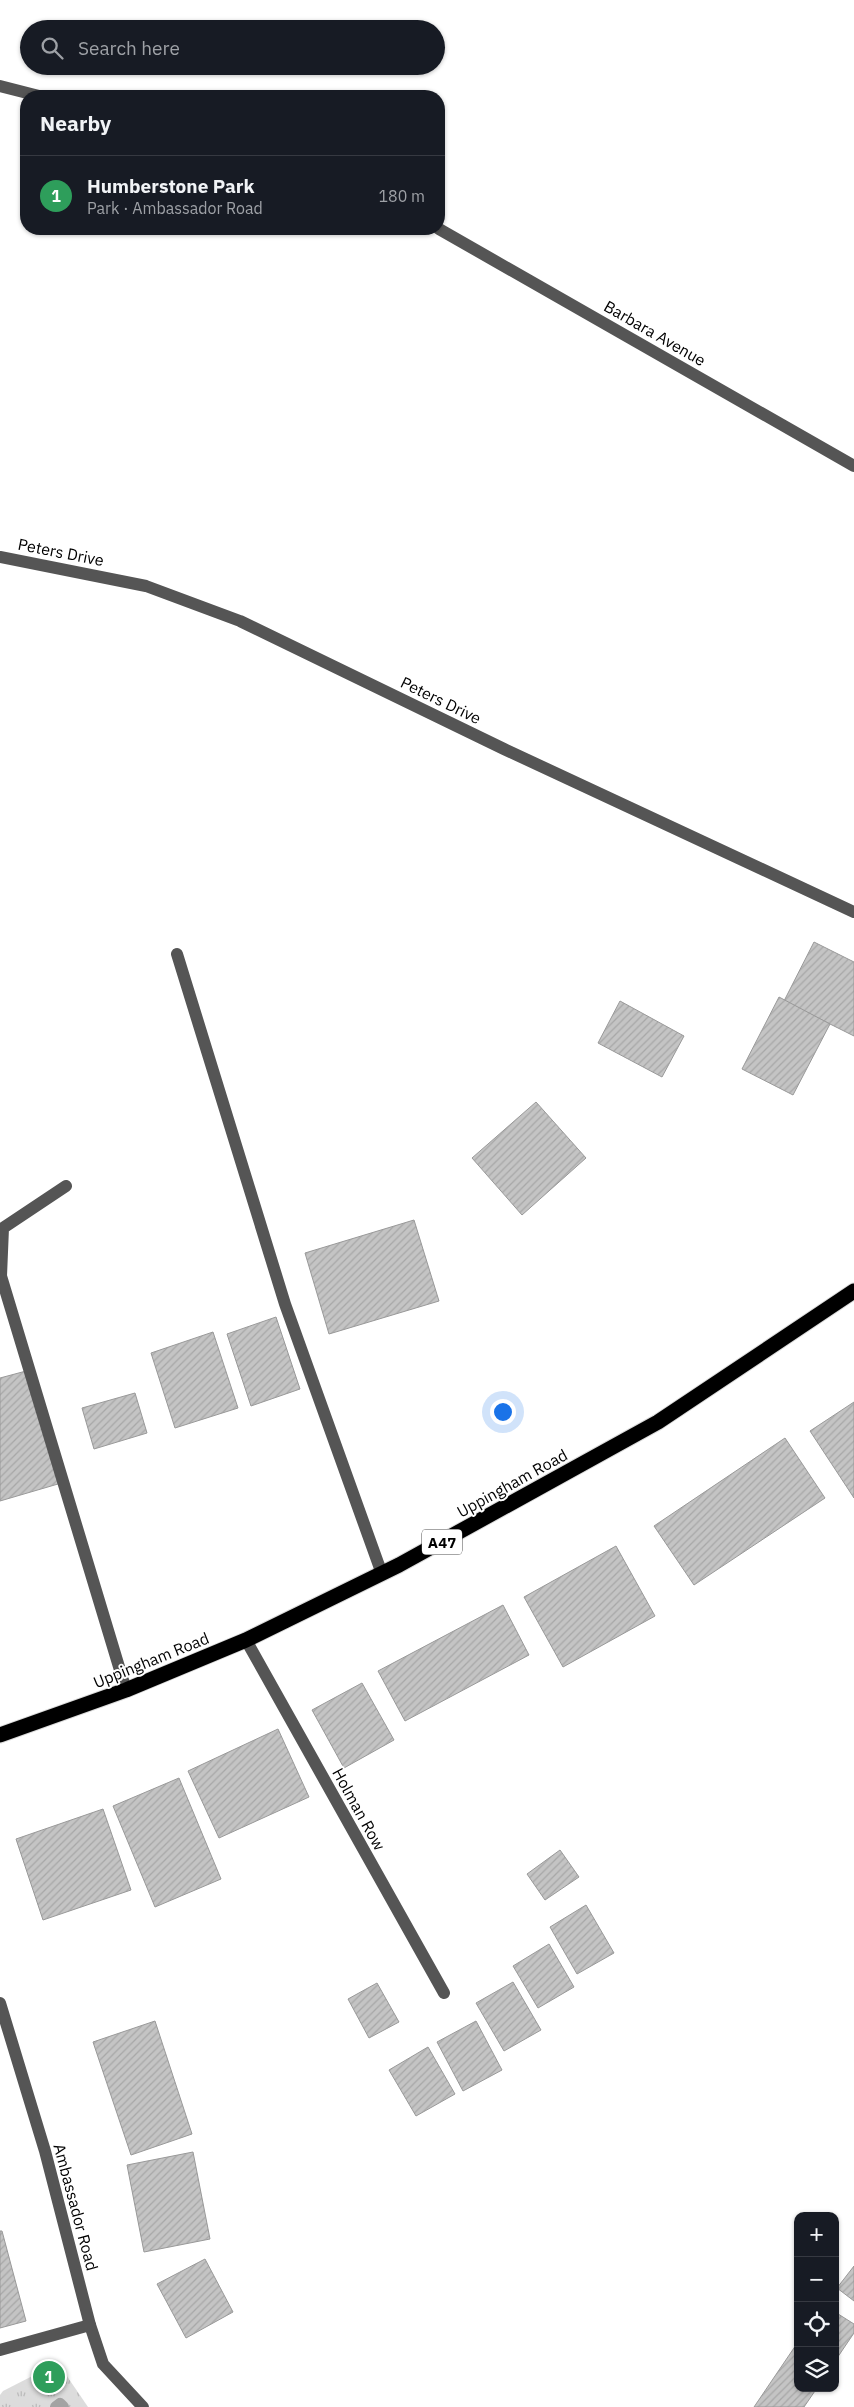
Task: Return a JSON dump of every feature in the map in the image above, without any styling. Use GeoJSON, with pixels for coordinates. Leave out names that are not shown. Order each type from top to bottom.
{"type":"FeatureCollection","features":[{"type":"Feature","properties":{"kind":"highway","name":"Uppingham Road"},"geometry":{"type":"LineString","coordinates":[[0,1735],[126,1690],[246,1640],[382,1574],[658,1422],[854,1291]]}},
{"type":"Feature","properties":{"kind":"street"},"geometry":{"type":"LineString","coordinates":[[0,86],[20,91]]}},
{"type":"Feature","properties":{"kind":"street","name":"Barbara Avenue"},"geometry":{"type":"LineString","coordinates":[[445,233],[854,466]]}},
{"type":"Feature","properties":{"kind":"street","name":"Peters Drive"},"geometry":{"type":"LineString","coordinates":[[0,556],[146,586],[240,621],[504,749],[854,912]]}},
{"type":"Feature","properties":{"kind":"street"},"geometry":{"type":"LineString","coordinates":[[177,954],[285,1304],[382,1574]]}},
{"type":"Feature","properties":{"kind":"street"},"geometry":{"type":"LineString","coordinates":[[66,1186],[3,1228],[1,1276],[126,1690]]}},
{"type":"Feature","properties":{"kind":"street","name":"Holman Row"},"geometry":{"type":"LineString","coordinates":[[246,1640],[444,1993]]}},
{"type":"Feature","properties":{"kind":"street","name":"Ambassador Road"},"geometry":{"type":"LineString","coordinates":[[0,2003],[45,2150],[90,2325],[103,2364],[143,2407]]}},
{"type":"Feature","properties":{"kind":"street"},"geometry":{"type":"LineString","coordinates":[[0,2350],[90,2325]]}},
{"type":"Feature","properties":{"kind":"green space"},"geometry":{"type":"Polygon","coordinates":[[[58,2363],[88,2407],[0,2407],[0,2395],[3,2391],[58,2363]]]}},
{"type":"Feature","properties":{"kind":"building"},"geometry":{"type":"Polygon","coordinates":[[[814,942],[854,962],[854,1036],[784,1001],[814,942]]]}},
{"type":"Feature","properties":{"kind":"building"},"geometry":{"type":"Polygon","coordinates":[[[779,997],[830,1024],[793,1095],[742,1069],[779,997]]]}},
{"type":"Feature","properties":{"kind":"building"},"geometry":{"type":"Polygon","coordinates":[[[620,1001],[684,1036],[662,1077],[598,1043],[620,1001]]]}},
{"type":"Feature","properties":{"kind":"building"},"geometry":{"type":"Polygon","coordinates":[[[536,1102],[586,1158],[522,1215],[472,1158],[536,1102]]]}},
{"type":"Feature","properties":{"kind":"building"},"geometry":{"type":"Polygon","coordinates":[[[414,1220],[439,1301],[329,1334],[305,1253],[414,1220]]]}},
{"type":"Feature","properties":{"kind":"building"},"geometry":{"type":"Polygon","coordinates":[[[276,1317],[300,1389],[251,1406],[227,1334],[276,1317]]]}},
{"type":"Feature","properties":{"kind":"building"},"geometry":{"type":"Polygon","coordinates":[[[213,1332],[238,1408],[175,1428],[151,1353],[213,1332]]]}},
{"type":"Feature","properties":{"kind":"building"},"geometry":{"type":"Polygon","coordinates":[[[26,1371],[58,1484],[0,1501],[0,1378],[26,1371]]]}},
{"type":"Feature","properties":{"kind":"building"},"geometry":{"type":"Polygon","coordinates":[[[135,1393],[147,1433],[94,1449],[82,1408],[135,1393]]]}},
{"type":"Feature","properties":{"kind":"building"},"geometry":{"type":"Polygon","coordinates":[[[854,1402],[854,1498],[810,1431],[854,1402]]]}},
{"type":"Feature","properties":{"kind":"building"},"geometry":{"type":"Polygon","coordinates":[[[785,1438],[825,1498],[694,1585],[654,1526],[785,1438]]]}},
{"type":"Feature","properties":{"kind":"building"},"geometry":{"type":"Polygon","coordinates":[[[616,1546],[655,1616],[563,1667],[524,1597],[616,1546]]]}},
{"type":"Feature","properties":{"kind":"building"},"geometry":{"type":"Polygon","coordinates":[[[503,1605],[529,1655],[405,1721],[378,1671],[503,1605]]]}},
{"type":"Feature","properties":{"kind":"building"},"geometry":{"type":"Polygon","coordinates":[[[362,1683],[394,1740],[344,1768],[312,1710],[362,1683]]]}},
{"type":"Feature","properties":{"kind":"building"},"geometry":{"type":"Polygon","coordinates":[[[278,1729],[309,1797],[219,1838],[188,1771],[278,1729]]]}},
{"type":"Feature","properties":{"kind":"building"},"geometry":{"type":"Polygon","coordinates":[[[179,1778],[221,1879],[155,1907],[113,1806],[179,1778]]]}},
{"type":"Feature","properties":{"kind":"building"},"geometry":{"type":"Polygon","coordinates":[[[103,1809],[131,1890],[43,1920],[16,1839],[103,1809]]]}},
{"type":"Feature","properties":{"kind":"building"},"geometry":{"type":"Polygon","coordinates":[[[560,1850],[579,1877],[545,1900],[527,1874],[560,1850]]]}},
{"type":"Feature","properties":{"kind":"building"},"geometry":{"type":"Polygon","coordinates":[[[586,1905],[614,1953],[577,1974],[550,1927],[586,1905]]]}},
{"type":"Feature","properties":{"kind":"building"},"geometry":{"type":"Polygon","coordinates":[[[549,1944],[574,1987],[538,2008],[513,1966],[549,1944]]]}},
{"type":"Feature","properties":{"kind":"building"},"geometry":{"type":"Polygon","coordinates":[[[513,1982],[541,2030],[504,2051],[476,2003],[513,1982]]]}},
{"type":"Feature","properties":{"kind":"building"},"geometry":{"type":"Polygon","coordinates":[[[377,1983],[399,2022],[369,2038],[348,1999],[377,1983]]]}},
{"type":"Feature","properties":{"kind":"building"},"geometry":{"type":"Polygon","coordinates":[[[155,2021],[192,2134],[131,2155],[93,2042],[155,2021]]]}},
{"type":"Feature","properties":{"kind":"building"},"geometry":{"type":"Polygon","coordinates":[[[476,2021],[502,2070],[463,2091],[437,2042],[476,2021]]]}},
{"type":"Feature","properties":{"kind":"building"},"geometry":{"type":"Polygon","coordinates":[[[428,2047],[455,2094],[416,2116],[389,2070],[428,2047]]]}},
{"type":"Feature","properties":{"kind":"building"},"geometry":{"type":"Polygon","coordinates":[[[193,2152],[210,2239],[144,2252],[127,2165],[193,2152]]]}},
{"type":"Feature","properties":{"kind":"building"},"geometry":{"type":"Polygon","coordinates":[[[0,2231],[2,2231],[26,2321],[0,2328],[0,2231]]]}},
{"type":"Feature","properties":{"kind":"building"},"geometry":{"type":"Polygon","coordinates":[[[205,2259],[233,2312],[186,2338],[157,2284],[205,2259]]]}},
{"type":"Feature","properties":{"kind":"building"},"geometry":{"type":"Polygon","coordinates":[[[854,2266],[854,2301],[839,2290],[839,2285],[854,2266]]]}},
{"type":"Feature","properties":{"kind":"building"},"geometry":{"type":"Polygon","coordinates":[[[839,2315],[854,2324],[854,2333],[839,2355],[839,2315]]]}},
{"type":"Feature","properties":{"kind":"building"},"geometry":{"type":"Polygon","coordinates":[[[794,2348],[794,2392],[814,2392],[804,2407],[754,2407],[794,2348]]]}},
{"type":"Feature","properties":{"kind":"waterway"},"geometry":{"type":"LineString","coordinates":[[56,2407],[60,2404],[63,2407]]}},
{"type":"Feature","properties":{"kind":"place","name":"Humberstone Park"},"geometry":{"type":"Point","coordinates":[49,2377]}}]}
